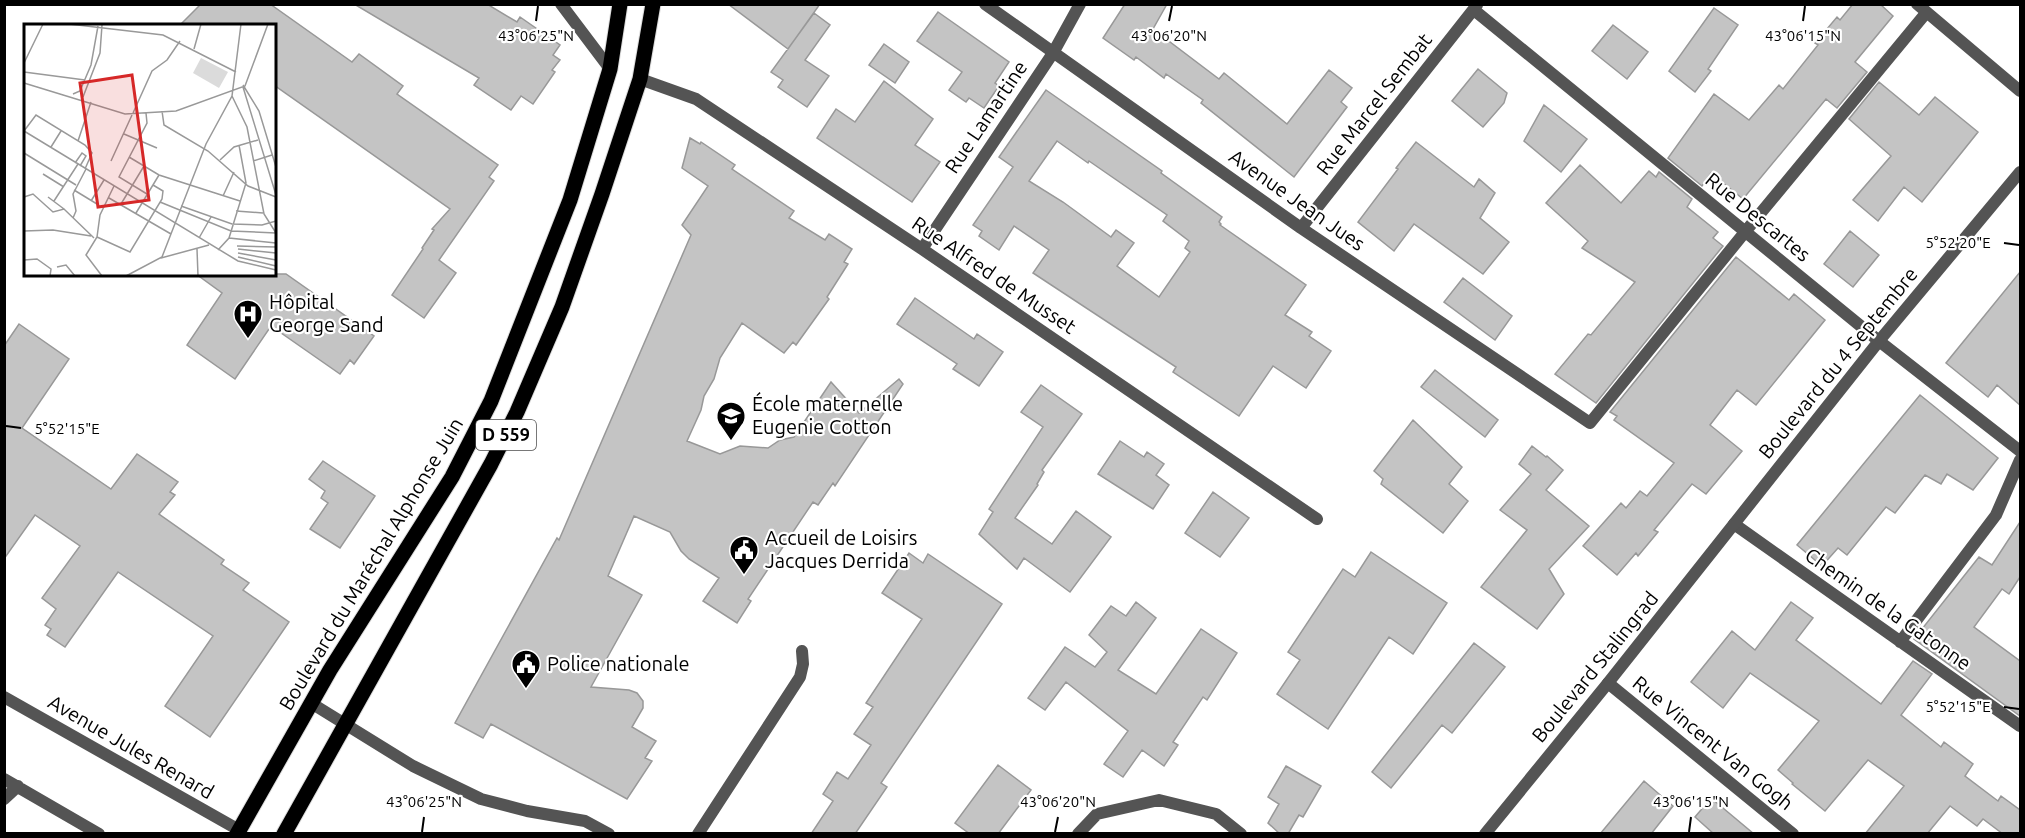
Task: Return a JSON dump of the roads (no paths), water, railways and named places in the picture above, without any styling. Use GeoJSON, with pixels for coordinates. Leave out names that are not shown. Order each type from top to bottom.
{"type":"FeatureCollection","features":[{"type":"Feature","properties":{"kind":"main road","name":"Boulevard du Maréchal Alphonse Juin"},"geometry":{"type":"LineString","coordinates":[[238,833],[311,703],[452,477],[491,401],[570,200],[610,69],[620,4]]}},
{"type":"Feature","properties":{"kind":"main road","name":"D 559"},"geometry":{"type":"LineString","coordinates":[[284,834],[491,464],[517,412],[562,307],[602,194],[640,79],[653,4]]}},
{"type":"Feature","properties":{"kind":"street"},"geometry":{"type":"LineString","coordinates":[[561,4],[610,69]]}},
{"type":"Feature","properties":{"kind":"street","name":"Avenue Jean Jues"},"geometry":{"type":"LineString","coordinates":[[985,4],[1301,228],[1590,423],[1744,232]]}},
{"type":"Feature","properties":{"kind":"street","name":"Rue Lamartine"},"geometry":{"type":"LineString","coordinates":[[921,249],[1053,53],[1080,4]]}},
{"type":"Feature","properties":{"kind":"street","name":"Rue Marcel Sembat"},"geometry":{"type":"LineString","coordinates":[[1301,228],[1476,7]]}},
{"type":"Feature","properties":{"kind":"street","name":"Rue Descartes"},"geometry":{"type":"LineString","coordinates":[[1476,7],[1744,232],[2020,451]]}},
{"type":"Feature","properties":{"kind":"street"},"geometry":{"type":"LineString","coordinates":[[1744,232],[1922,8],[2020,91]]}},
{"type":"Feature","properties":{"kind":"street","name":"Rue Alfred de Musset"},"geometry":{"type":"LineString","coordinates":[[640,79],[696,99],[921,249],[1317,519]]}},
{"type":"Feature","properties":{"kind":"street","name":"Boulevard du 4 Septembre"},"geometry":{"type":"LineString","coordinates":[[1734,524],[1879,341],[2020,172]]}},
{"type":"Feature","properties":{"kind":"street"},"geometry":{"type":"LineString","coordinates":[[1900,642],[1996,515],[2020,460]]}},
{"type":"Feature","properties":{"kind":"street","name":"Chemin de la Gatonne"},"geometry":{"type":"LineString","coordinates":[[1734,524],[2020,726]]}},
{"type":"Feature","properties":{"kind":"street","name":"Boulevard Stalingrad"},"geometry":{"type":"LineString","coordinates":[[1485,834],[1734,524]]}},
{"type":"Feature","properties":{"kind":"street"},"geometry":{"type":"LineString","coordinates":[[698,834],[800,677],[803,664],[802,651]]}},
{"type":"Feature","properties":{"kind":"street","name":"Rue Vincent Van Gogh"},"geometry":{"type":"LineString","coordinates":[[1608,682],[1793,834]]}},
{"type":"Feature","properties":{"kind":"street","name":"Avenue Jules Renard"},"geometry":{"type":"LineString","coordinates":[[4,697],[238,833]]}},
{"type":"Feature","properties":{"kind":"street"},"geometry":{"type":"LineString","coordinates":[[311,703],[413,766],[481,799],[527,811],[585,821],[609,834]]}},
{"type":"Feature","properties":{"kind":"street"},"geometry":{"type":"LineString","coordinates":[[4,779],[99,834]]}},
{"type":"Feature","properties":{"kind":"street"},"geometry":{"type":"LineString","coordinates":[[4,799],[18,786]]}},
{"type":"Feature","properties":{"kind":"street"},"geometry":{"type":"LineString","coordinates":[[1078,834],[1097,814],[1159,800],[1216,814],[1241,834]]}},
{"type":"Feature","properties":{"kind":"place","name":"Hôpital George Sand"},"geometry":{"type":"Point","coordinates":[248,340]}},
{"type":"Feature","properties":{"kind":"place","name":"École maternelle Eugenie Cotton"},"geometry":{"type":"Point","coordinates":[731,442]}},
{"type":"Feature","properties":{"kind":"place","name":"Accueil de Loisirs Jacques Derrida"},"geometry":{"type":"Point","coordinates":[744,576]}},
{"type":"Feature","properties":{"kind":"place","name":"Police nationale"},"geometry":{"type":"Point","coordinates":[526,690]}}]}
